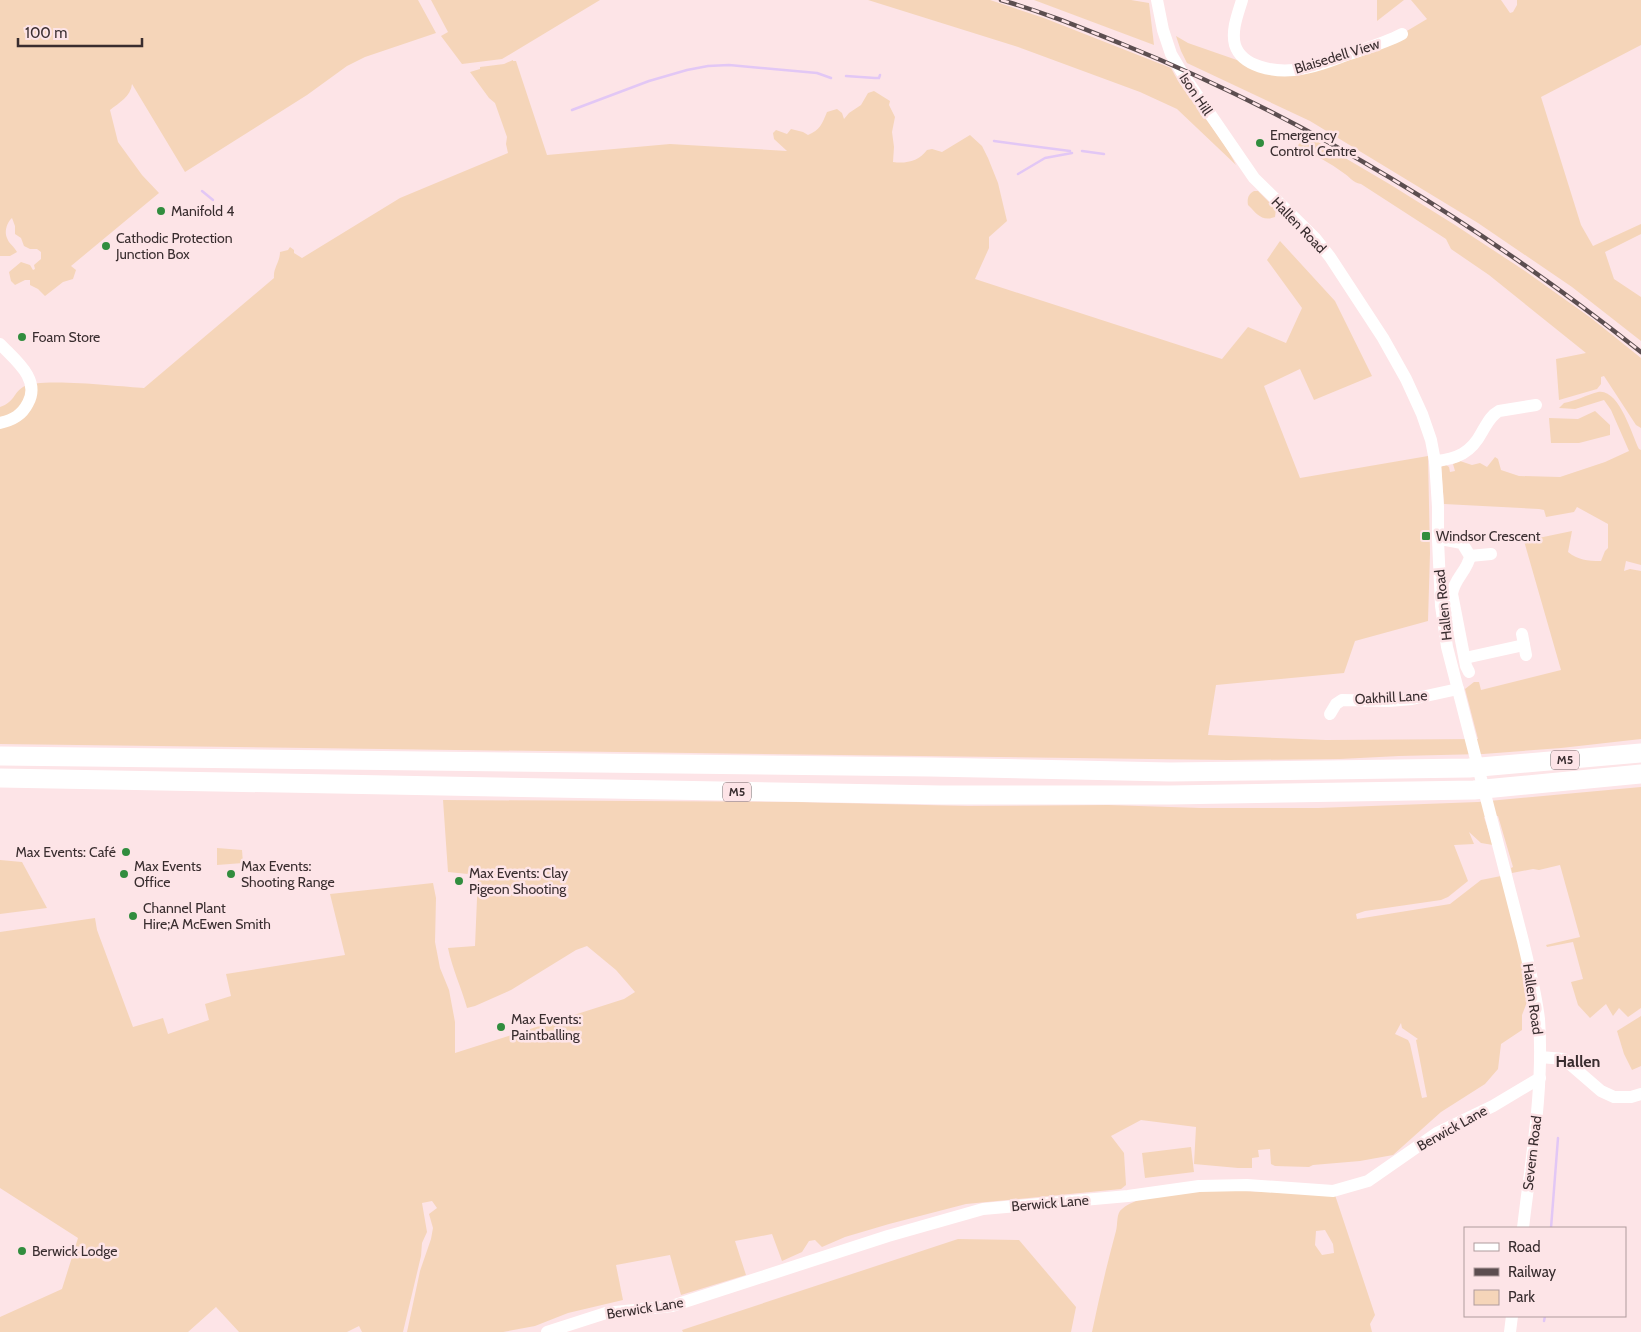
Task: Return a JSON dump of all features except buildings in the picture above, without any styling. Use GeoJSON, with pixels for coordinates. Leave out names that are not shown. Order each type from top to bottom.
{"type":"FeatureCollection","features":[{"type":"Feature","properties":{"kind":"highway","name":"M5"},"geometry":{"type":"LineString","coordinates":[[0,756],[930,767],[1170,772],[1479,767],[1641,752]]}},
{"type":"Feature","properties":{"kind":"highway","name":"M5"},"geometry":{"type":"LineString","coordinates":[[0,778],[941,796],[1170,795],[1483,789],[1641,774]]}},
{"type":"Feature","properties":{"kind":"street","name":"Ison Hill"},"geometry":{"type":"LineString","coordinates":[[1157,0],[1163,30],[1171,54],[1254,178]]}},
{"type":"Feature","properties":{"kind":"street","name":"Blaisedell View"},"geometry":{"type":"LineString","coordinates":[[1242,0],[1234,28],[1235,45],[1238,52],[1245,59],[1271,70],[1296,70],[1311,67],[1390,40],[1402,34]]}},
{"type":"Feature","properties":{"kind":"street","name":"Hallen Road"},"geometry":{"type":"LineString","coordinates":[[1254,178],[1314,238],[1330,257],[1383,338],[1406,379],[1422,414],[1431,440],[1435,461],[1443,620],[1447,647],[1532,979],[1539,1020],[1540,1078]]}},
{"type":"Feature","properties":{"kind":"street"},"geometry":{"type":"LineString","coordinates":[[0,344],[26,372],[32,387],[30,399],[22,412],[11,420],[0,423]]}},
{"type":"Feature","properties":{"kind":"street"},"geometry":{"type":"LineString","coordinates":[[1435,461],[1457,458],[1463,454],[1479,439],[1490,417],[1499,411],[1536,405]]}},
{"type":"Feature","properties":{"kind":"street"},"geometry":{"type":"LineString","coordinates":[[1438,540],[1462,543],[1470,556],[1468,565],[1455,583],[1452,594],[1469,672]]}},
{"type":"Feature","properties":{"kind":"street"},"geometry":{"type":"LineString","coordinates":[[1470,556],[1494,553]]}},
{"type":"Feature","properties":{"kind":"street"},"geometry":{"type":"LineString","coordinates":[[1465,658],[1524,645]]}},
{"type":"Feature","properties":{"kind":"street","name":"Oakhill Lane"},"geometry":{"type":"LineString","coordinates":[[1330,714],[1336,704],[1342,700],[1389,701],[1412,699],[1458,689]]}},
{"type":"Feature","properties":{"kind":"street"},"geometry":{"type":"LineString","coordinates":[[1540,1057],[1564,1059],[1596,1088],[1614,1097],[1632,1097],[1641,1094]]}},
{"type":"Feature","properties":{"kind":"street","name":"Severn Road"},"geometry":{"type":"LineString","coordinates":[[1523,1227],[1540,1078]]}},
{"type":"Feature","properties":{"kind":"street","name":"Berwick Lane"},"geometry":{"type":"LineString","coordinates":[[547,1332],[606,1313],[672,1306],[888,1236],[983,1209],[1128,1196],[1199,1186],[1246,1185],[1333,1191],[1368,1181],[1437,1133],[1493,1106],[1540,1078]]}},
{"type":"Feature","properties":{"kind":"street"},"geometry":{"type":"LineString","coordinates":[[1510,1332],[1512,1317]]}},
{"type":"Feature","properties":{"kind":"green space"},"geometry":{"type":"Polygon","coordinates":[[[0,0],[418,0],[436,33],[365,57],[347,66],[307,95],[185,172],[132,84],[127,96],[110,110],[118,142],[142,175],[159,193],[71,266],[76,270],[73,279],[63,282],[45,296],[38,289],[30,285],[30,280],[25,280],[15,285],[11,281],[9,272],[21,262],[30,265],[33,270],[35,269],[34,265],[41,259],[41,252],[24,246],[21,238],[15,234],[12,218],[6,227],[6,236],[17,252],[10,256],[0,256],[0,0]]]}},
{"type":"Feature","properties":{"kind":"green space"},"geometry":{"type":"Polygon","coordinates":[[[431,0],[600,0],[502,59],[462,64],[441,36],[448,32],[431,0]]]}},
{"type":"Feature","properties":{"kind":"green space"},"geometry":{"type":"Polygon","coordinates":[[[868,0],[990,0],[1044,18],[1171,68],[1236,165],[1177,109],[1140,92],[1015,46],[868,0]]]}},
{"type":"Feature","properties":{"kind":"green space"},"geometry":{"type":"Polygon","coordinates":[[[1034,0],[1131,0],[1149,3],[1154,45],[1034,0]]]}},
{"type":"Feature","properties":{"kind":"green space"},"geometry":{"type":"Polygon","coordinates":[[[1377,0],[1404,0],[1377,21],[1377,0]]]}},
{"type":"Feature","properties":{"kind":"green space"},"geometry":{"type":"Polygon","coordinates":[[[1411,0],[1501,0],[1510,13],[1513,12],[1517,5],[1517,0],[1641,0],[1641,45],[1541,97],[1581,225],[1593,246],[1641,224],[1641,234],[1605,252],[1614,279],[1641,297],[1641,341],[1572,287],[1478,223],[1310,121],[1187,63],[1176,36],[1188,43],[1254,66],[1295,72],[1375,50],[1427,19],[1411,0]]]}},
{"type":"Feature","properties":{"kind":"green space"},"geometry":{"type":"Polygon","coordinates":[[[513,60],[516,61],[547,155],[670,144],[787,151],[774,139],[773,133],[776,130],[787,134],[791,129],[808,135],[820,126],[827,112],[837,109],[842,113],[844,119],[861,105],[868,93],[874,91],[890,101],[889,105],[895,117],[892,132],[893,162],[903,163],[912,161],[920,157],[927,150],[932,149],[942,152],[970,135],[982,146],[998,183],[1007,221],[989,237],[989,248],[975,279],[1222,359],[1248,327],[1286,343],[1302,308],[1267,260],[1280,241],[1335,301],[1372,376],[1314,400],[1300,369],[1264,386],[1300,478],[1428,456],[1430,553],[1428,621],[1355,641],[1344,673],[1216,685],[1208,735],[1326,740],[1478,739],[1465,689],[1474,682],[1479,682],[1481,690],[1561,670],[1524,541],[1572,531],[1568,552],[1583,560],[1601,561],[1608,548],[1608,524],[1577,507],[1574,512],[1546,517],[1544,510],[1539,509],[1444,504],[1441,467],[1446,465],[1449,467],[1450,472],[1455,471],[1453,464],[1460,461],[1472,465],[1480,463],[1487,467],[1495,457],[1498,459],[1501,470],[1519,476],[1560,477],[1605,462],[1629,451],[1611,410],[1604,400],[1575,409],[1559,408],[1564,403],[1594,393],[1606,393],[1612,397],[1624,414],[1641,450],[1641,565],[1626,561],[1624,571],[1630,569],[1641,571],[1641,739],[1483,754],[1340,759],[1229,760],[0,744],[0,407],[9,403],[23,387],[32,384],[62,383],[144,388],[274,278],[280,252],[288,250],[290,247],[294,250],[294,253],[302,258],[400,198],[508,153],[507,137],[495,103],[489,98],[470,72],[480,69],[480,67],[504,64],[513,60]]]}},
{"type":"Feature","properties":{"kind":"green space"},"geometry":{"type":"Polygon","coordinates":[[[1303,140],[1318,142],[1455,225],[1525,271],[1591,318],[1641,358],[1641,428],[1636,425],[1604,376],[1601,377],[1601,384],[1597,389],[1559,400],[1556,359],[1586,353],[1489,275],[1451,249],[1446,239],[1354,181],[1328,162],[1297,146],[1303,140]]]}},
{"type":"Feature","properties":{"kind":"green space"},"geometry":{"type":"Polygon","coordinates":[[[1254,191],[1258,191],[1276,209],[1275,217],[1263,218],[1248,205],[1248,197],[1254,191]]]}},
{"type":"Feature","properties":{"kind":"green space"},"geometry":{"type":"Polygon","coordinates":[[[1595,411],[1610,425],[1610,435],[1579,443],[1551,443],[1549,418],[1578,419],[1595,411]]]}},
{"type":"Feature","properties":{"kind":"green space"},"geometry":{"type":"Polygon","coordinates":[[[1641,787],[1641,1008],[1628,1017],[1619,1008],[1613,1016],[1606,1004],[1590,1018],[1578,1005],[1571,982],[1583,979],[1573,942],[1547,947],[1546,945],[1580,937],[1560,865],[1512,873],[1511,868],[1513,867],[1498,816],[1484,817],[1493,845],[1481,843],[1469,832],[1474,844],[1454,845],[1468,881],[1448,897],[1441,900],[1356,914],[1357,919],[1450,904],[1481,880],[1501,876],[1526,972],[1529,997],[1522,1015],[1522,1030],[1501,1044],[1498,1069],[1485,1084],[1441,1112],[1393,1155],[1309,1167],[1275,1166],[1271,1164],[1270,1149],[1258,1150],[1259,1157],[1252,1158],[1252,1168],[1194,1164],[1196,1127],[1141,1120],[1111,1136],[1124,1153],[1126,1185],[1121,1189],[966,1204],[845,1237],[822,1247],[815,1240],[809,1241],[802,1252],[782,1261],[772,1234],[735,1241],[746,1275],[681,1295],[670,1255],[616,1265],[623,1300],[568,1313],[535,1326],[503,1332],[407,1332],[420,1271],[431,1239],[433,1228],[429,1214],[437,1208],[432,1201],[422,1203],[427,1232],[422,1243],[421,1256],[403,1332],[362,1332],[359,1326],[347,1332],[239,1332],[216,1307],[188,1332],[0,1332],[0,1317],[62,1289],[78,1238],[0,1188],[0,932],[95,918],[97,930],[133,1027],[163,1018],[168,1034],[209,1020],[205,1004],[231,996],[226,974],[345,955],[330,894],[433,883],[436,898],[435,942],[440,968],[449,990],[455,1022],[455,1053],[624,999],[635,992],[616,970],[587,946],[576,950],[511,990],[467,1008],[448,948],[475,946],[478,875],[448,872],[443,800],[796,802],[968,806],[1108,805],[1201,808],[1318,808],[1478,802],[1641,787]],[[1401,1023],[1395,1034],[1408,1040],[1422,1098],[1427,1097],[1416,1040],[1418,1039],[1402,1028],[1401,1023]]]}},
{"type":"Feature","properties":{"kind":"green space"},"geometry":{"type":"Polygon","coordinates":[[[217,848],[242,850],[243,863],[217,865],[217,848]]]}},
{"type":"Feature","properties":{"kind":"green space"},"geometry":{"type":"Polygon","coordinates":[[[0,860],[22,862],[47,908],[0,914],[0,860]]]}},
{"type":"Feature","properties":{"kind":"green space"},"geometry":{"type":"Polygon","coordinates":[[[1641,1016],[1641,1066],[1632,1070],[1624,1054],[1617,1031],[1641,1016]]]}},
{"type":"Feature","properties":{"kind":"green space"},"geometry":{"type":"Polygon","coordinates":[[[1191,1147],[1194,1172],[1145,1178],[1142,1153],[1191,1147]]]}},
{"type":"Feature","properties":{"kind":"green space"},"geometry":{"type":"Polygon","coordinates":[[[1203,1189],[1335,1195],[1375,1315],[1370,1324],[1372,1332],[1092,1332],[1120,1211],[1129,1204],[1149,1197],[1203,1189]],[[1325,1230],[1316,1231],[1315,1245],[1322,1255],[1334,1253],[1333,1244],[1325,1230]]]}},
{"type":"Feature","properties":{"kind":"green space"},"geometry":{"type":"Polygon","coordinates":[[[958,1239],[1019,1240],[1076,1307],[1071,1332],[683,1332],[682,1330],[958,1239]]]}},
{"type":"Feature","properties":{"kind":"waterway"},"geometry":{"type":"LineString","coordinates":[[572,110],[649,81],[708,66],[729,65],[817,73],[831,78]]}},
{"type":"Feature","properties":{"kind":"waterway"},"geometry":{"type":"LineString","coordinates":[[846,76],[879,78],[880,75]]}},
{"type":"Feature","properties":{"kind":"waterway"},"geometry":{"type":"LineString","coordinates":[[994,141],[1070,151]]}},
{"type":"Feature","properties":{"kind":"waterway"},"geometry":{"type":"LineString","coordinates":[[1082,151],[1104,154]]}},
{"type":"Feature","properties":{"kind":"waterway"},"geometry":{"type":"LineString","coordinates":[[1018,174],[1045,158],[1072,153]]}},
{"type":"Feature","properties":{"kind":"waterway"},"geometry":{"type":"LineString","coordinates":[[202,191],[213,200]]}},
{"type":"Feature","properties":{"kind":"waterway"},"geometry":{"type":"LineString","coordinates":[[1551,1227],[1558,1138]]}},
{"type":"Feature","properties":{"kind":"waterway"},"geometry":{"type":"LineString","coordinates":[[1544,1321],[1545,1317]]}},
{"type":"Feature","properties":{"kind":"railway"},"geometry":{"type":"LineString","coordinates":[[1001,0],[1077,26],[1192,74],[1260,106],[1327,141],[1457,219],[1581,306],[1641,352]]}},
{"type":"Feature","properties":{"kind":"place","name":"Emergency Control Centre"},"geometry":{"type":"Point","coordinates":[1260,143]}},
{"type":"Feature","properties":{"kind":"place","name":"Manifold 4"},"geometry":{"type":"Point","coordinates":[161,211]}},
{"type":"Feature","properties":{"kind":"place","name":"Cathodic Protection Junction Box"},"geometry":{"type":"Point","coordinates":[106,246]}},
{"type":"Feature","properties":{"kind":"place","name":"Foam Store"},"geometry":{"type":"Point","coordinates":[22,337]}},
{"type":"Feature","properties":{"kind":"place","name":"Windsor Crescent"},"geometry":{"type":"Point","coordinates":[1426,536]}},
{"type":"Feature","properties":{"kind":"place","name":"Max Events: Café"},"geometry":{"type":"Point","coordinates":[126,852]}},
{"type":"Feature","properties":{"kind":"place","name":"Max Events Office"},"geometry":{"type":"Point","coordinates":[124,874]}},
{"type":"Feature","properties":{"kind":"place","name":"Max Events: Shooting Range"},"geometry":{"type":"Point","coordinates":[231,874]}},
{"type":"Feature","properties":{"kind":"place","name":"Max Events: Clay Pigeon Shooting"},"geometry":{"type":"Point","coordinates":[459,881]}},
{"type":"Feature","properties":{"kind":"place","name":"Channel Plant Hire;A McEwen Smith"},"geometry":{"type":"Point","coordinates":[133,916]}},
{"type":"Feature","properties":{"kind":"place","name":"Max Events: Paintballing"},"geometry":{"type":"Point","coordinates":[501,1027]}},
{"type":"Feature","properties":{"kind":"place","name":"Berwick Lodge"},"geometry":{"type":"Point","coordinates":[22,1251]}},
{"type":"Feature","properties":{"kind":"district","name":"Hallen"},"geometry":{"type":"Point","coordinates":[1578,1061]}}]}
